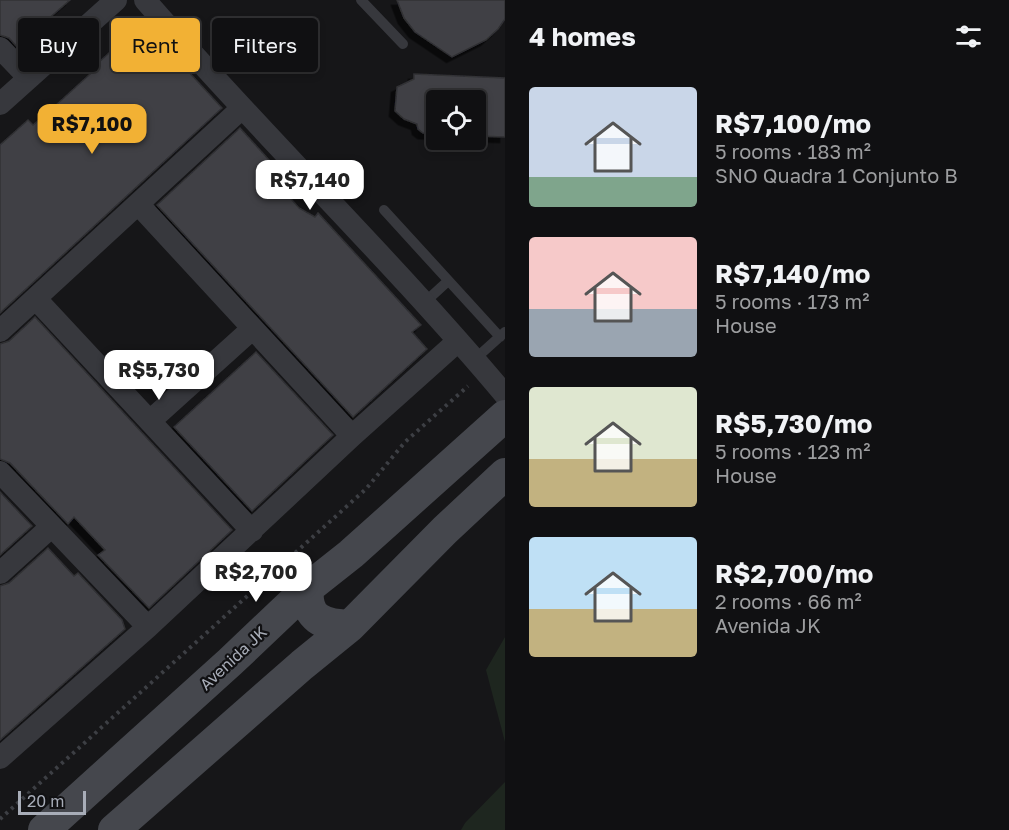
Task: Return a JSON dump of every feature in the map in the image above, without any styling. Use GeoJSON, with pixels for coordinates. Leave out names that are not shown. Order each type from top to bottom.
{"type":"FeatureCollection","features":[{"type":"Feature","properties":{"kind":"main road","name":"Avenida JK"},"geometry":{"type":"LineString","coordinates":[[44,830],[230,662],[308,588],[351,554],[505,416]]}},
{"type":"Feature","properties":{"kind":"main road"},"geometry":{"type":"LineString","coordinates":[[114,830],[302,665],[350,626],[445,530],[505,474]]}},
{"type":"Feature","properties":{"kind":"main road"},"geometry":{"type":"LineString","coordinates":[[308,588],[307,602],[314,616],[325,622],[350,626]]}},
{"type":"Feature","properties":{"kind":"main road"},"geometry":{"type":"LineString","coordinates":[[230,662],[244,659],[261,667],[266,678],[265,698]]}},
{"type":"Feature","properties":{"kind":"street"},"geometry":{"type":"LineString","coordinates":[[0,104],[116,0]]}},
{"type":"Feature","properties":{"kind":"street"},"geometry":{"type":"LineString","coordinates":[[145,0],[505,395]]}},
{"type":"Feature","properties":{"kind":"street"},"geometry":{"type":"LineString","coordinates":[[0,48],[29,78]]}},
{"type":"Feature","properties":{"kind":"street"},"geometry":{"type":"LineString","coordinates":[[0,331],[242,108]]}},
{"type":"Feature","properties":{"kind":"street"},"geometry":{"type":"LineString","coordinates":[[139,205],[352,436]]}},
{"type":"Feature","properties":{"kind":"street"},"geometry":{"type":"LineString","coordinates":[[36,299],[252,531]]}},
{"type":"Feature","properties":{"kind":"street"},"geometry":{"type":"LineString","coordinates":[[150,421],[252,329]]}},
{"type":"Feature","properties":{"kind":"street"},"geometry":{"type":"LineString","coordinates":[[0,758],[148,627],[352,436],[458,341]]}},
{"type":"Feature","properties":{"kind":"street"},"geometry":{"type":"LineString","coordinates":[[0,472],[148,627]]}},
{"type":"Feature","properties":{"kind":"street"},"geometry":{"type":"LineString","coordinates":[[0,573],[51,527]]}},
{"type":"Feature","properties":{"kind":"lane"},"geometry":{"type":"LineString","coordinates":[[361,0],[403,44]]}},
{"type":"Feature","properties":{"kind":"lane"},"geometry":{"type":"LineString","coordinates":[[384,210],[448,281],[502,334],[480,365]]}},
{"type":"Feature","properties":{"kind":"lane"},"geometry":{"type":"LineString","coordinates":[[423,303],[448,281]]}},
{"type":"Feature","properties":{"kind":"path"},"geometry":{"type":"LineString","coordinates":[[0,819],[366,489],[405,442],[480,365]]}},
{"type":"Feature","properties":{"kind":"shaded area"},"geometry":{"type":"Polygon","coordinates":[[[505,637],[505,742],[486,670],[505,637]]]}},
{"type":"Feature","properties":{"kind":"shaded area"},"geometry":{"type":"Polygon","coordinates":[[[505,782],[505,830],[461,830],[465,823],[505,782]]]}},
{"type":"Feature","properties":{"kind":"building"},"geometry":{"type":"Polygon","coordinates":[[[0,0],[70,0],[49,18],[18,18],[18,48],[9,38],[0,35],[0,0]]]}},
{"type":"Feature","properties":{"kind":"building"},"geometry":{"type":"Polygon","coordinates":[[[397,0],[505,0],[505,19],[486,40],[452,57],[415,32],[404,18],[397,0]]]}},
{"type":"Feature","properties":{"kind":"building"},"geometry":{"type":"Polygon","coordinates":[[[111,51],[111,72],[189,72],[222,108],[0,313],[0,145],[28,120],[33,125],[92,72],[99,72],[99,62],[111,51]]]}},
{"type":"Feature","properties":{"kind":"building"},"geometry":{"type":"Polygon","coordinates":[[[414,74],[505,78],[505,137],[486,136],[486,90],[426,90],[426,133],[423,133],[418,129],[417,124],[404,119],[395,111],[397,87],[414,79],[414,74]]]}},
{"type":"Feature","properties":{"kind":"building"},"geometry":{"type":"Polygon","coordinates":[[[240,128],[278,170],[271,176],[299,208],[315,217],[318,213],[421,325],[412,332],[427,349],[353,417],[157,205],[240,128]]]}},
{"type":"Feature","properties":{"kind":"building"},"geometry":{"type":"Polygon","coordinates":[[[35,317],[232,530],[149,608],[98,555],[105,550],[74,517],[68,524],[10,463],[0,459],[0,344],[9,341],[35,317]]]}},
{"type":"Feature","properties":{"kind":"building"},"geometry":{"type":"Polygon","coordinates":[[[256,352],[333,435],[252,511],[174,427],[256,352]]]}},
{"type":"Feature","properties":{"kind":"building"},"geometry":{"type":"Polygon","coordinates":[[[0,492],[32,526],[0,555],[0,492]]]}},
{"type":"Feature","properties":{"kind":"building"},"geometry":{"type":"Polygon","coordinates":[[[48,548],[74,576],[78,573],[122,620],[125,629],[0,740],[0,586],[9,583],[48,548]]]}}]}
